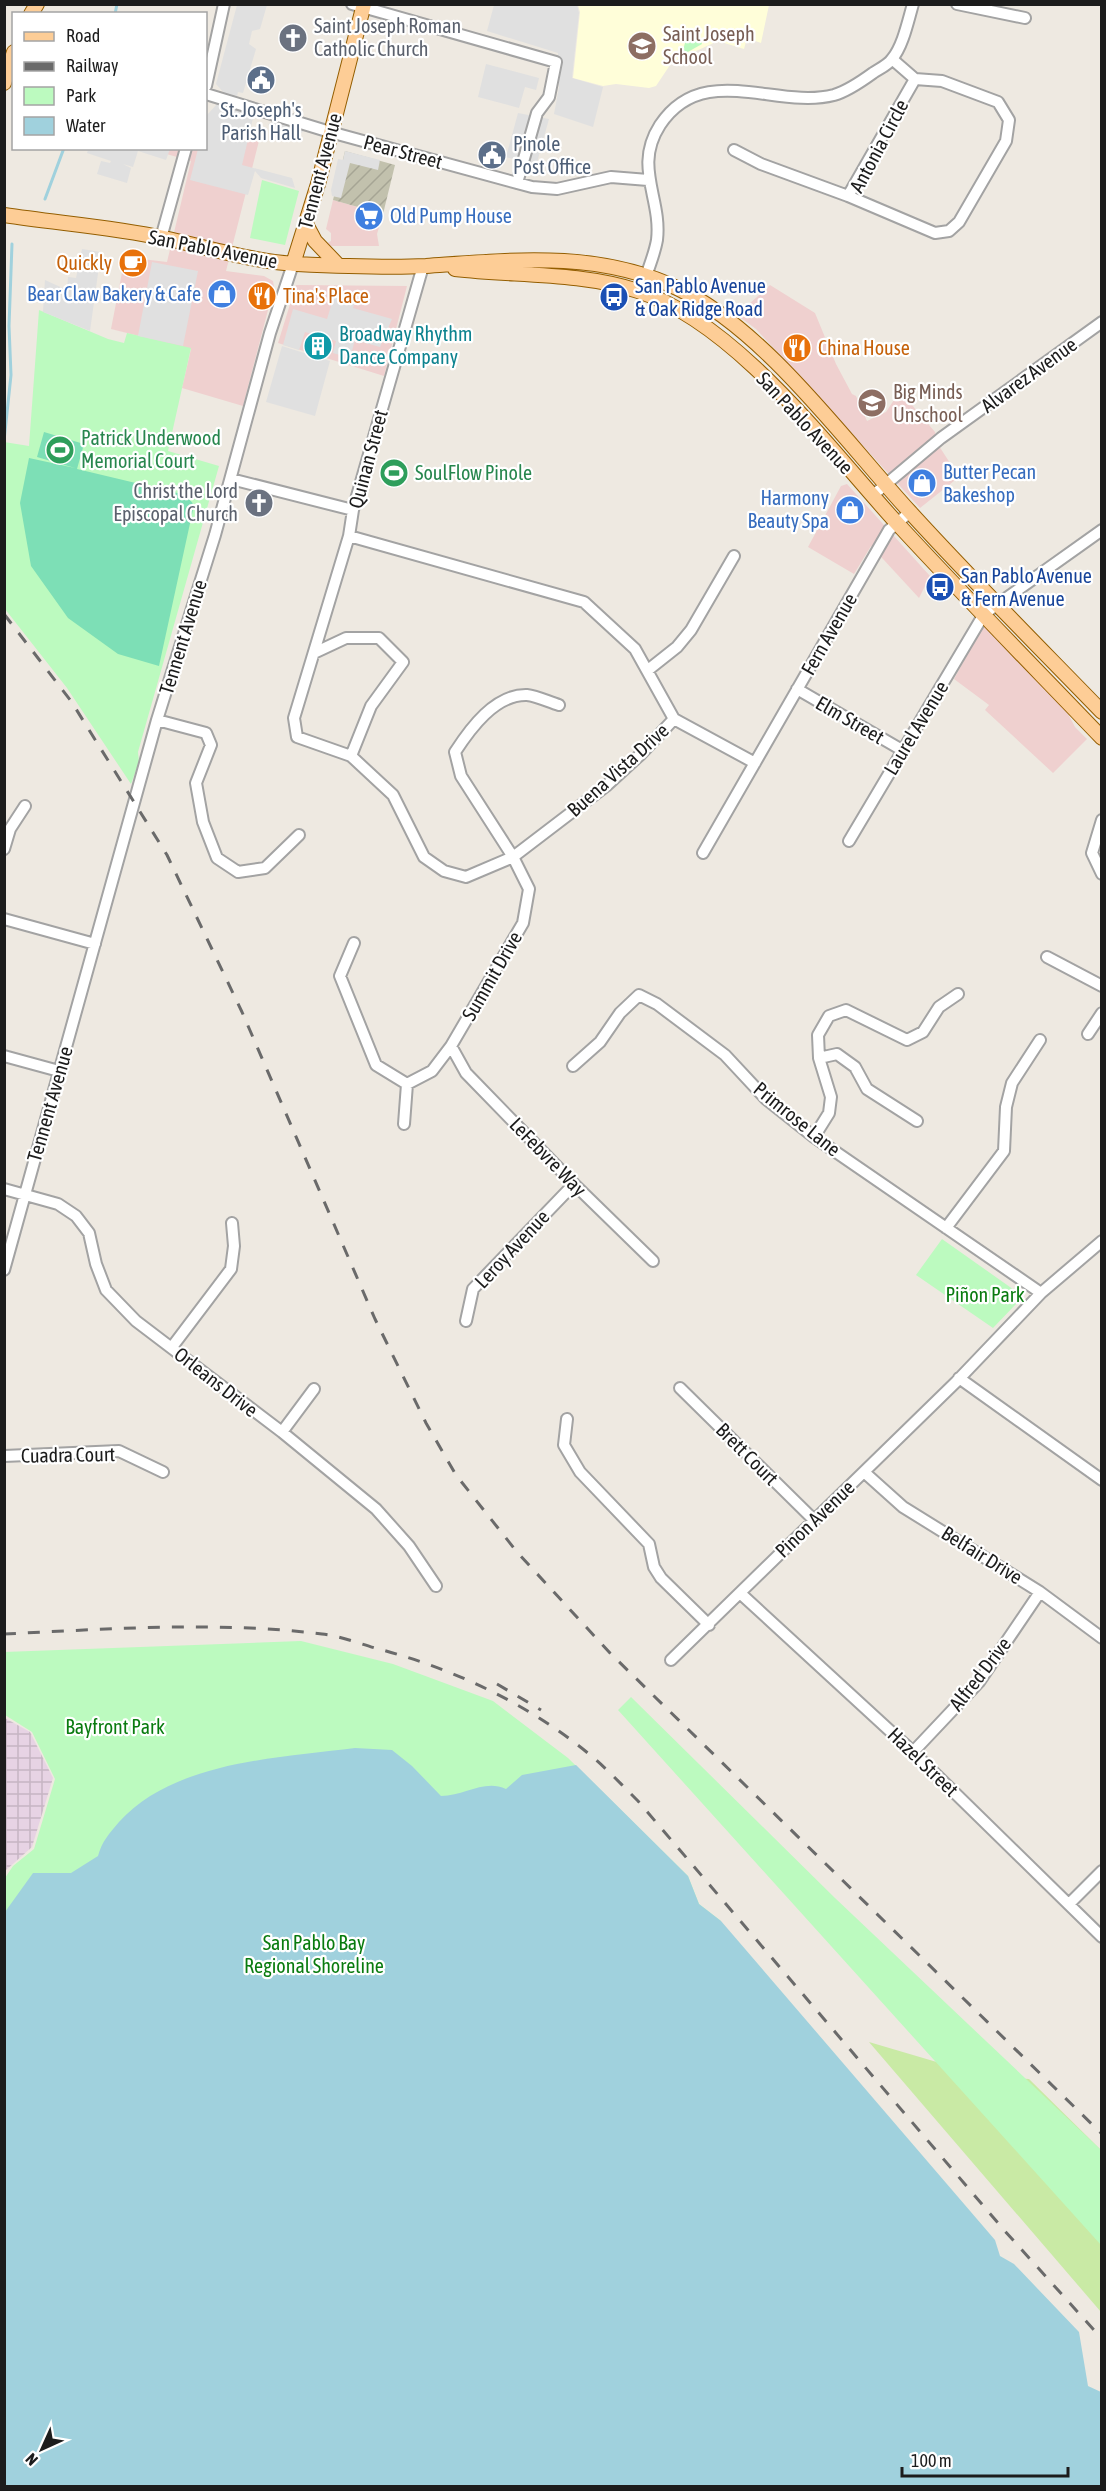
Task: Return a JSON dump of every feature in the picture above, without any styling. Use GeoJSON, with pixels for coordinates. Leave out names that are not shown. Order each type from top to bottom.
{"type":"FeatureCollection","features":[{"type":"Feature","properties":{"kind":"main road","name":"Tennent Avenue"},"geometry":{"type":"LineString","coordinates":[[293,264],[307,226],[360,5]]}},
{"type":"Feature","properties":{"kind":"main road"},"geometry":{"type":"LineString","coordinates":[[4,83],[9,57]]}},
{"type":"Feature","properties":{"kind":"main road","name":"San Pablo Avenue"},"geometry":{"type":"LineString","coordinates":[[4,215],[161,238],[293,264],[423,266],[495,274],[568,276],[640,291],[673,307],[716,335],[768,381],[897,523],[1101,738]]}},
{"type":"Feature","properties":{"kind":"main road"},"geometry":{"type":"LineString","coordinates":[[307,226],[315,241],[337,264]]}},
{"type":"Feature","properties":{"kind":"main road","name":"San Pablo Avenue"},"geometry":{"type":"LineString","coordinates":[[423,266],[496,259],[569,260],[609,265],[647,275],[683,291],[743,333],[806,395],[910,512],[1101,712]]}},
{"type":"Feature","properties":{"kind":"street"},"geometry":{"type":"LineString","coordinates":[[207,81],[224,4]]}},
{"type":"Feature","properties":{"kind":"street"},"geometry":{"type":"LineString","coordinates":[[640,291],[657,240],[656,210],[648,180],[651,142],[672,109],[700,93],[754,90],[800,97],[834,95],[862,81],[892,59],[914,4]]}},
{"type":"Feature","properties":{"kind":"street"},"geometry":{"type":"LineString","coordinates":[[957,4],[1025,18]]}},
{"type":"Feature","properties":{"kind":"street"},"geometry":{"type":"LineString","coordinates":[[360,5],[556,62],[549,98],[537,113],[517,183]]}},
{"type":"Feature","properties":{"kind":"street","name":"Antonia Circle"},"geometry":{"type":"LineString","coordinates":[[892,59],[915,79],[942,81],[998,102],[1009,120],[1006,141],[959,222],[949,231],[935,232],[848,196],[915,79]]}},
{"type":"Feature","properties":{"kind":"street","name":"Pear Street"},"geometry":{"type":"LineString","coordinates":[[207,94],[330,132],[532,187],[557,189],[611,177],[648,180]]}},
{"type":"Feature","properties":{"kind":"street"},"geometry":{"type":"LineString","coordinates":[[161,238],[185,150]]}},
{"type":"Feature","properties":{"kind":"street"},"geometry":{"type":"LineString","coordinates":[[734,150],[761,164],[848,196]]}},
{"type":"Feature","properties":{"kind":"street","name":"Tennent Avenue"},"geometry":{"type":"LineString","coordinates":[[4,1270],[157,720],[231,478],[270,333],[293,264]]}},
{"type":"Feature","properties":{"kind":"street","name":"Quinan Street"},"geometry":{"type":"LineString","coordinates":[[314,653],[349,536],[353,510],[423,266]]}},
{"type":"Feature","properties":{"kind":"street","name":"Alvarez Avenue"},"geometry":{"type":"LineString","coordinates":[[872,496],[940,438],[1101,322]]}},
{"type":"Feature","properties":{"kind":"street"},"geometry":{"type":"LineString","coordinates":[[231,478],[353,510]]}},
{"type":"Feature","properties":{"kind":"street","name":"Fern Avenue"},"geometry":{"type":"LineString","coordinates":[[703,853],[889,530],[910,512]]}},
{"type":"Feature","properties":{"kind":"street"},"geometry":{"type":"LineString","coordinates":[[984,615],[1101,530]]}},
{"type":"Feature","properties":{"kind":"street","name":"Buena Vista Drive"},"geometry":{"type":"LineString","coordinates":[[314,653],[294,718],[297,737],[351,756],[393,795],[424,856],[444,871],[466,877],[513,857],[606,786],[674,719],[635,649],[584,602],[349,536]]}},
{"type":"Feature","properties":{"kind":"street"},"geometry":{"type":"LineString","coordinates":[[648,670],[677,647],[691,630],[734,556]]}},
{"type":"Feature","properties":{"kind":"street","name":"Laurel Avenue"},"geometry":{"type":"LineString","coordinates":[[849,841],[984,615]]}},
{"type":"Feature","properties":{"kind":"street"},"geometry":{"type":"LineString","coordinates":[[314,653],[346,638],[379,638],[403,662],[371,706],[351,756]]}},
{"type":"Feature","properties":{"kind":"street","name":"Elm Street"},"geometry":{"type":"LineString","coordinates":[[797,689],[902,750]]}},
{"type":"Feature","properties":{"kind":"street","name":"Summit Drive"},"geometry":{"type":"LineString","coordinates":[[407,1084],[432,1071],[451,1046],[523,922],[529,889],[513,857],[461,776],[455,752],[472,725],[505,700],[526,695],[559,705]]}},
{"type":"Feature","properties":{"kind":"street"},"geometry":{"type":"LineString","coordinates":[[674,719],[755,763]]}},
{"type":"Feature","properties":{"kind":"street"},"geometry":{"type":"LineString","coordinates":[[157,720],[206,733],[211,745],[196,783],[203,822],[217,858],[238,872],[265,868],[299,835]]}},
{"type":"Feature","properties":{"kind":"street"},"geometry":{"type":"LineString","coordinates":[[4,849],[10,829],[25,806]]}},
{"type":"Feature","properties":{"kind":"street"},"geometry":{"type":"LineString","coordinates":[[1101,822],[1092,853],[1101,874]]}},
{"type":"Feature","properties":{"kind":"street"},"geometry":{"type":"LineString","coordinates":[[4,919],[95,944]]}},
{"type":"Feature","properties":{"kind":"street"},"geometry":{"type":"LineString","coordinates":[[354,943],[340,975],[376,1065],[407,1084],[404,1124]]}},
{"type":"Feature","properties":{"kind":"street"},"geometry":{"type":"LineString","coordinates":[[1047,957],[1101,986]]}},
{"type":"Feature","properties":{"kind":"street"},"geometry":{"type":"LineString","coordinates":[[814,1137],[830,1113],[831,1097],[819,1058],[818,1035],[829,1017],[846,1010],[908,1040],[923,1032],[939,1007],[958,994]]}},
{"type":"Feature","properties":{"kind":"street","name":"Primrose Lane"},"geometry":{"type":"LineString","coordinates":[[573,1066],[600,1042],[620,1013],[639,995],[657,1004],[725,1055],[766,1099],[814,1137],[1041,1293]]}},
{"type":"Feature","properties":{"kind":"street"},"geometry":{"type":"LineString","coordinates":[[1088,1034],[1101,1013]]}},
{"type":"Feature","properties":{"kind":"street"},"geometry":{"type":"LineString","coordinates":[[946,1228],[1004,1151],[1006,1107],[1012,1083],[1040,1040]]}},
{"type":"Feature","properties":{"kind":"street","name":"LeFebvre Way"},"geometry":{"type":"LineString","coordinates":[[451,1046],[466,1073],[573,1184],[653,1261]]}},
{"type":"Feature","properties":{"kind":"street"},"geometry":{"type":"LineString","coordinates":[[819,1058],[837,1054],[855,1067],[867,1089],[917,1121]]}},
{"type":"Feature","properties":{"kind":"street"},"geometry":{"type":"LineString","coordinates":[[4,1056],[59,1071]]}},
{"type":"Feature","properties":{"kind":"street","name":"Leroy Avenue"},"geometry":{"type":"LineString","coordinates":[[466,1321],[473,1289],[573,1184]]}},
{"type":"Feature","properties":{"kind":"street","name":"Orleans Drive"},"geometry":{"type":"LineString","coordinates":[[4,1189],[58,1204],[76,1216],[89,1233],[96,1264],[106,1290],[136,1321],[282,1432],[376,1509],[409,1546],[436,1586]]}},
{"type":"Feature","properties":{"kind":"street"},"geometry":{"type":"LineString","coordinates":[[172,1347],[231,1269],[234,1246],[232,1223]]}},
{"type":"Feature","properties":{"kind":"street","name":"Pinon Avenue"},"geometry":{"type":"LineString","coordinates":[[671,1660],[959,1378],[1041,1293],[1101,1240]]}},
{"type":"Feature","properties":{"kind":"street"},"geometry":{"type":"LineString","coordinates":[[959,1378],[1101,1480]]}},
{"type":"Feature","properties":{"kind":"street","name":"Brett Court"},"geometry":{"type":"LineString","coordinates":[[680,1388],[814,1520]]}},
{"type":"Feature","properties":{"kind":"street"},"geometry":{"type":"LineString","coordinates":[[282,1432],[314,1389]]}},
{"type":"Feature","properties":{"kind":"street"},"geometry":{"type":"LineString","coordinates":[[567,1419],[564,1445],[580,1472],[649,1544],[654,1567],[661,1578],[708,1625]]}},
{"type":"Feature","properties":{"kind":"street","name":"Cuadra Court"},"geometry":{"type":"LineString","coordinates":[[4,1456],[119,1451],[163,1472]]}},
{"type":"Feature","properties":{"kind":"street","name":"Belfair Drive"},"geometry":{"type":"LineString","coordinates":[[864,1472],[903,1507],[1040,1592],[1101,1638]]}},
{"type":"Feature","properties":{"kind":"street","name":"Alfred Drive"},"geometry":{"type":"LineString","coordinates":[[913,1752],[979,1682],[1040,1592]]}},
{"type":"Feature","properties":{"kind":"street","name":"Hazel Street"},"geometry":{"type":"LineString","coordinates":[[740,1593],[913,1752],[1101,1937]]}},
{"type":"Feature","properties":{"kind":"street"},"geometry":{"type":"LineString","coordinates":[[1069,1904],[1101,1871]]}},
{"type":"Feature","properties":{"kind":"shaded area"},"geometry":{"type":"Polygon","coordinates":[[[237,5],[267,5],[260,29],[252,31],[249,44],[256,49],[243,93],[238,92],[237,96],[224,93],[216,84],[237,5]]]}},
{"type":"Feature","properties":{"kind":"shaded area"},"geometry":{"type":"Polygon","coordinates":[[[494,5],[577,5],[579,13],[572,78],[603,87],[593,127],[554,114],[559,87],[558,53],[487,31],[494,5]]]}},
{"type":"Feature","properties":{"kind":"shaded area","name":"Saint Joseph School"},"geometry":{"type":"Polygon","coordinates":[[[578,5],[769,5],[761,43],[747,38],[744,49],[718,41],[672,62],[656,86],[649,88],[616,84],[603,86],[573,78],[580,12],[578,5]]]}},
{"type":"Feature","properties":{"kind":"shaded area"},"geometry":{"type":"Polygon","coordinates":[[[486,64],[539,78],[536,90],[525,87],[519,108],[478,97],[486,64]]]}},
{"type":"Feature","properties":{"kind":"shaded area"},"geometry":{"type":"Polygon","coordinates":[[[217,104],[254,114],[242,165],[292,178],[295,188],[261,178],[255,171],[248,195],[190,180],[198,150],[207,150],[207,115],[217,104]]]}},
{"type":"Feature","properties":{"kind":"shaded area"},"geometry":{"type":"Polygon","coordinates":[[[518,113],[549,119],[536,166],[506,157],[518,113]]]}},
{"type":"Feature","properties":{"kind":"shaded area"},"geometry":{"type":"Polygon","coordinates":[[[207,116],[261,133],[226,271],[264,276],[273,281],[274,287],[243,406],[182,388],[191,349],[111,329],[125,257],[167,262],[191,161],[152,150],[207,150],[207,116]]]}},
{"type":"Feature","properties":{"kind":"shaded area"},"geometry":{"type":"Polygon","coordinates":[[[276,118],[307,128],[300,134],[268,125],[276,118]]]}},
{"type":"Feature","properties":{"kind":"shaded area"},"geometry":{"type":"Polygon","coordinates":[[[88,150],[170,150],[166,160],[138,151],[133,167],[123,164],[131,168],[127,183],[97,174],[101,161],[110,163],[111,161],[87,153],[88,150]]]}},
{"type":"Feature","properties":{"kind":"shaded area"},"geometry":{"type":"Polygon","coordinates":[[[345,151],[395,165],[383,214],[333,200],[345,151]]]}},
{"type":"Feature","properties":{"kind":"shaded area"},"geometry":{"type":"Polygon","coordinates":[[[345,151],[380,160],[378,170],[350,163],[341,198],[332,196],[331,190],[338,159],[343,160],[345,151]]]}},
{"type":"Feature","properties":{"kind":"shaded area"},"geometry":{"type":"Polygon","coordinates":[[[333,200],[383,214],[377,234],[379,246],[331,246],[327,243],[331,241],[331,233],[326,229],[333,200]]]}},
{"type":"Feature","properties":{"kind":"shaded area"},"geometry":{"type":"Polygon","coordinates":[[[82,249],[101,252],[90,331],[43,312],[45,280],[67,290],[68,277],[76,278],[82,249]]]}},
{"type":"Feature","properties":{"kind":"shaded area"},"geometry":{"type":"Polygon","coordinates":[[[152,262],[198,271],[183,346],[138,336],[152,262]]]}},
{"type":"Feature","properties":{"kind":"shaded area"},"geometry":{"type":"Polygon","coordinates":[[[296,285],[407,286],[384,376],[278,343],[296,285]]]}},
{"type":"Feature","properties":{"kind":"shaded area"},"geometry":{"type":"Polygon","coordinates":[[[770,285],[815,313],[836,364],[852,394],[856,396],[867,421],[886,412],[900,391],[935,432],[939,446],[959,477],[920,508],[756,329],[737,315],[770,285]]]}},
{"type":"Feature","properties":{"kind":"shaded area"},"geometry":{"type":"Polygon","coordinates":[[[336,290],[357,294],[353,308],[392,319],[380,347],[355,340],[350,358],[333,353],[336,341],[305,332],[299,350],[283,345],[293,309],[327,319],[336,290]]]}},
{"type":"Feature","properties":{"kind":"shaded area"},"geometry":{"type":"Polygon","coordinates":[[[282,346],[330,361],[315,416],[266,402],[282,346]]]}},
{"type":"Feature","properties":{"kind":"shaded area"},"geometry":{"type":"Polygon","coordinates":[[[847,484],[930,576],[919,598],[871,546],[854,574],[808,547],[841,486],[847,484]]]}},
{"type":"Feature","properties":{"kind":"shaded area"},"geometry":{"type":"Polygon","coordinates":[[[983,625],[1067,712],[1075,727],[1087,739],[1053,773],[985,710],[989,705],[954,679],[983,625]]]}},
{"type":"Feature","properties":{"kind":"shaded area"},"geometry":{"type":"Polygon","coordinates":[[[5,1718],[30,1732],[53,1778],[32,1847],[5,1871],[5,1718]]]}},
{"type":"Feature","properties":{"kind":"green space"},"geometry":{"type":"Polygon","coordinates":[[[689,29],[698,33],[702,44],[686,53],[683,50],[689,29]]]}},
{"type":"Feature","properties":{"kind":"green space"},"geometry":{"type":"Polygon","coordinates":[[[262,180],[299,191],[285,245],[250,238],[262,180]]]}},
{"type":"Feature","properties":{"kind":"green space"},"geometry":{"type":"Polygon","coordinates":[[[39,310],[108,339],[124,343],[127,333],[191,348],[168,451],[219,466],[138,752],[139,762],[131,784],[67,688],[5,609],[4,442],[29,446],[39,310]]]}},
{"type":"Feature","properties":{"kind":"green space"},"geometry":{"type":"Polygon","coordinates":[[[44,432],[84,444],[77,469],[186,495],[194,505],[159,666],[118,654],[68,618],[31,566],[20,503],[29,458],[75,468],[37,457],[44,432]]]}},
{"type":"Feature","properties":{"kind":"green space","name":"Piñon Park"},"geometry":{"type":"Polygon","coordinates":[[[942,1239],[1017,1292],[1017,1303],[993,1328],[916,1275],[942,1239]]]}},
{"type":"Feature","properties":{"kind":"green space","name":"San Pablo Bay Regional Shoreline"},"geometry":{"type":"Polygon","coordinates":[[[301,1641],[393,1664],[493,1701],[568,1758],[688,1876],[699,1904],[721,1921],[5,2251],[5,1878],[13,1866],[34,1849],[55,1779],[32,1732],[5,1715],[4,1652],[301,1641]]]}},
{"type":"Feature","properties":{"kind":"green space"},"geometry":{"type":"Polygon","coordinates":[[[631,1697],[835,1898],[1101,2150],[1101,2245],[618,1710],[631,1697]]]}},
{"type":"Feature","properties":{"kind":"green space"},"geometry":{"type":"Polygon","coordinates":[[[869,2042],[984,2076],[1029,2079],[1101,2150],[1101,2312],[869,2042]]]}},
{"type":"Feature","properties":{"kind":"water"},"geometry":{"type":"Polygon","coordinates":[[[355,1748],[392,1750],[412,1766],[441,1796],[490,1786],[506,1789],[522,1775],[576,1765],[688,1876],[699,1904],[721,1921],[995,2240],[1000,2256],[1014,2264],[1079,2332],[1088,2386],[1101,2392],[1101,2486],[5,2486],[5,1912],[33,1873],[71,1873],[98,1856],[104,1842],[119,1822],[142,1802],[168,1786],[198,1774],[229,1766],[293,1755],[355,1748]]]}},
{"type":"Feature","properties":{"kind":"waterway"},"geometry":{"type":"LineString","coordinates":[[115,12],[117,4]]}},
{"type":"Feature","properties":{"kind":"waterway"},"geometry":{"type":"LineString","coordinates":[[45,199],[63,150]]}},
{"type":"Feature","properties":{"kind":"waterway"},"geometry":{"type":"LineString","coordinates":[[4,441],[11,375],[9,326],[12,244]]}},
{"type":"Feature","properties":{"kind":"railway"},"geometry":{"type":"LineString","coordinates":[[4,614],[71,701],[167,855],[242,1012],[375,1319],[426,1423],[456,1475],[517,1552],[610,1653],[1102,2134]]}},
{"type":"Feature","properties":{"kind":"railway"},"geometry":{"type":"LineString","coordinates":[[4,1634],[123,1628],[203,1627],[283,1630],[329,1635],[404,1656],[460,1677],[488,1689],[540,1719],[589,1754],[638,1801],[1004,2230],[1102,2339]]}},
{"type":"Feature","properties":{"kind":"railway"},"geometry":{"type":"LineString","coordinates":[[497,1684],[541,1710]]}},
{"type":"Feature","properties":{"kind":"place","name":"Saint Joseph Roman Catholic Church"},"geometry":{"type":"Point","coordinates":[293,38]}},
{"type":"Feature","properties":{"kind":"place","name":"Saint Joseph School"},"geometry":{"type":"Point","coordinates":[642,46]}},
{"type":"Feature","properties":{"kind":"place","name":"St. Joseph's Parish Hall"},"geometry":{"type":"Point","coordinates":[261,80]}},
{"type":"Feature","properties":{"kind":"place","name":"Pinole Post Office"},"geometry":{"type":"Point","coordinates":[492,155]}},
{"type":"Feature","properties":{"kind":"place","name":"Old Pump House"},"geometry":{"type":"Point","coordinates":[369,216]}},
{"type":"Feature","properties":{"kind":"place","name":"Quickly"},"geometry":{"type":"Point","coordinates":[133,263]}},
{"type":"Feature","properties":{"kind":"place","name":"Bear Claw Bakery & Cafe"},"geometry":{"type":"Point","coordinates":[222,294]}},
{"type":"Feature","properties":{"kind":"place","name":"Tina's Place"},"geometry":{"type":"Point","coordinates":[262,296]}},
{"type":"Feature","properties":{"kind":"place","name":"San Pablo Avenue & Oak Ridge Road"},"geometry":{"type":"Point","coordinates":[614,297]}},
{"type":"Feature","properties":{"kind":"place","name":"Broadway Rhythm Dance Company"},"geometry":{"type":"Point","coordinates":[318,346]}},
{"type":"Feature","properties":{"kind":"place","name":"China House"},"geometry":{"type":"Point","coordinates":[797,348]}},
{"type":"Feature","properties":{"kind":"place","name":"Big Minds Unschool"},"geometry":{"type":"Point","coordinates":[872,403]}},
{"type":"Feature","properties":{"kind":"place","name":"Patrick Underwood Memorial Court"},"geometry":{"type":"Point","coordinates":[60,450]}},
{"type":"Feature","properties":{"kind":"place","name":"SoulFlow Pinole"},"geometry":{"type":"Point","coordinates":[394,473]}},
{"type":"Feature","properties":{"kind":"place","name":"Butter Pecan Bakeshop"},"geometry":{"type":"Point","coordinates":[922,483]}},
{"type":"Feature","properties":{"kind":"place","name":"Christ the Lord Episcopal Church"},"geometry":{"type":"Point","coordinates":[259,503]}},
{"type":"Feature","properties":{"kind":"place","name":"Harmony Beauty Spa"},"geometry":{"type":"Point","coordinates":[850,510]}},
{"type":"Feature","properties":{"kind":"place","name":"San Pablo Avenue & Fern Avenue"},"geometry":{"type":"Point","coordinates":[940,587]}},
{"type":"Feature","properties":{"kind":"park label","name":"Bayfront Park"},"geometry":{"type":"Point","coordinates":[115,1727]}}]}
